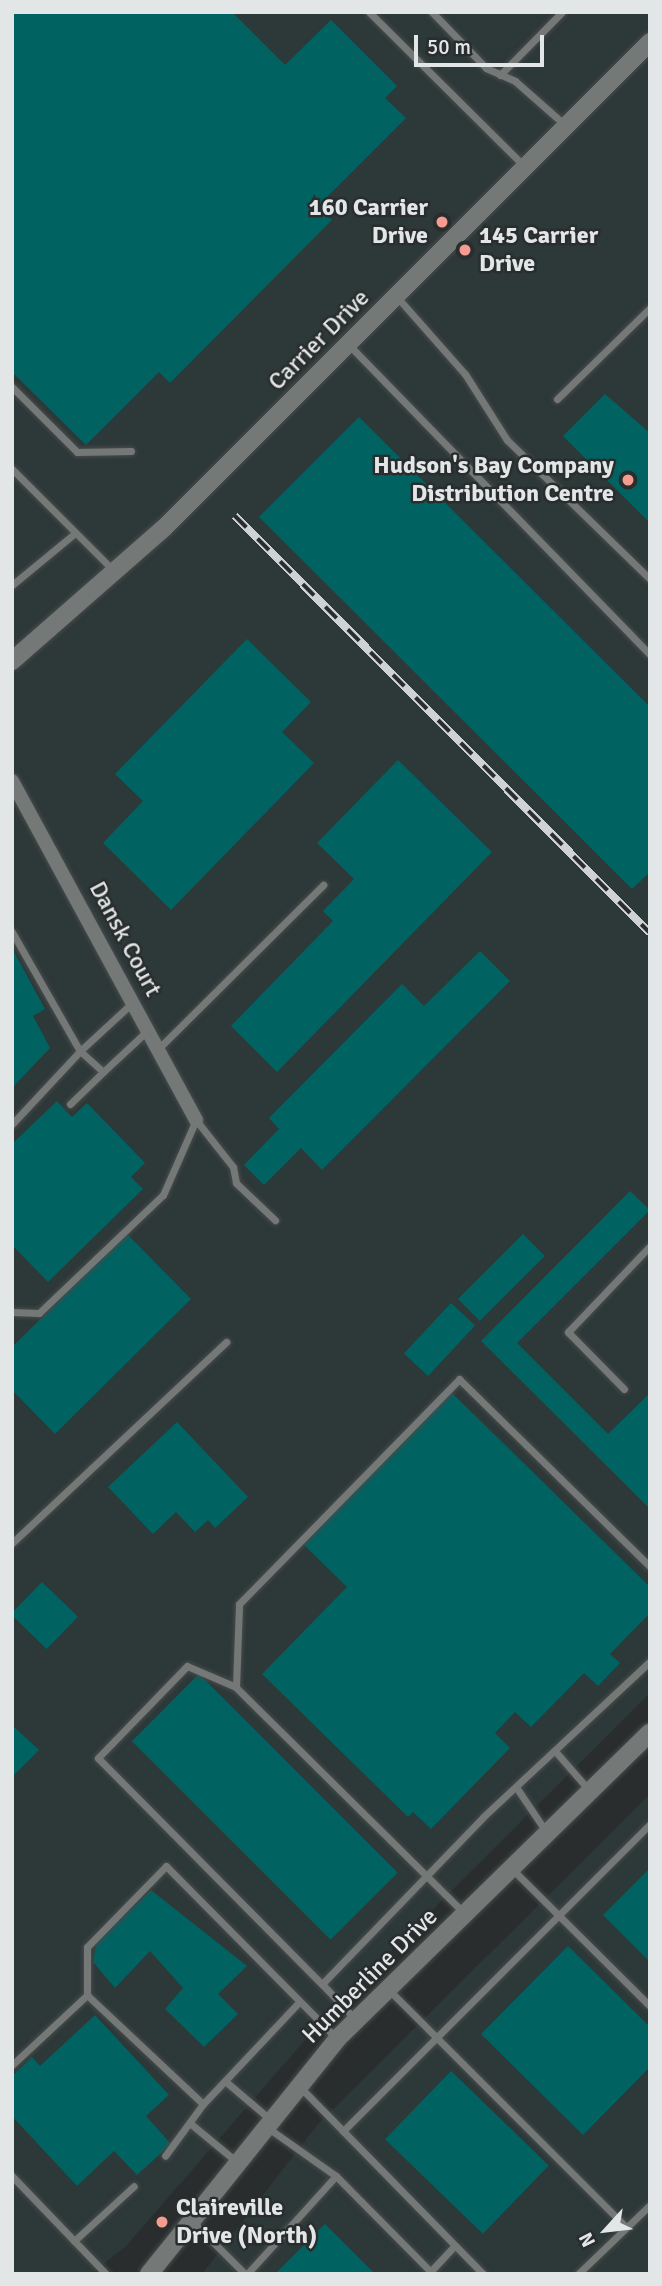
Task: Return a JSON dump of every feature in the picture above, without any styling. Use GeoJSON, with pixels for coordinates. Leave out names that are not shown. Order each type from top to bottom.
{"type":"FeatureCollection","features":[{"type":"Feature","properties":{"kind":"street","name":"Carrier Drive"},"geometry":{"type":"LineString","coordinates":[[12,661],[115,572],[349,345],[650,42]]}},
{"type":"Feature","properties":{"kind":"street","name":"Dansk Court"},"geometry":{"type":"LineString","coordinates":[[12,781],[197,1120]]}},
{"type":"Feature","properties":{"kind":"street","name":"Humberline Drive"},"geometry":{"type":"LineString","coordinates":[[149,2274],[337,2039],[650,1733]]}},
{"type":"Feature","properties":{"kind":"lane"},"geometry":{"type":"LineString","coordinates":[[369,12],[525,167]]}},
{"type":"Feature","properties":{"kind":"lane"},"geometry":{"type":"LineString","coordinates":[[432,12],[500,75],[566,126]]}},
{"type":"Feature","properties":{"kind":"lane"},"geometry":{"type":"LineString","coordinates":[[500,75],[562,12]]}},
{"type":"Feature","properties":{"kind":"lane"},"geometry":{"type":"LineString","coordinates":[[397,297],[465,374],[507,440],[650,579]]}},
{"type":"Feature","properties":{"kind":"lane"},"geometry":{"type":"LineString","coordinates":[[557,399],[650,308]]}},
{"type":"Feature","properties":{"kind":"lane"},"geometry":{"type":"LineString","coordinates":[[349,345],[650,655]]}},
{"type":"Feature","properties":{"kind":"lane"},"geometry":{"type":"LineString","coordinates":[[12,387],[77,452],[131,451]]}},
{"type":"Feature","properties":{"kind":"lane"},"geometry":{"type":"LineString","coordinates":[[12,469],[115,572]]}},
{"type":"Feature","properties":{"kind":"lane"},"geometry":{"type":"LineString","coordinates":[[12,584],[75,533]]}},
{"type":"Feature","properties":{"kind":"lane"},"geometry":{"type":"LineString","coordinates":[[158,1049],[323,885]]}},
{"type":"Feature","properties":{"kind":"lane"},"geometry":{"type":"LineString","coordinates":[[12,932],[80,1051],[103,1072]]}},
{"type":"Feature","properties":{"kind":"lane"},"geometry":{"type":"LineString","coordinates":[[12,1124],[108,1018],[133,1002]]}},
{"type":"Feature","properties":{"kind":"lane"},"geometry":{"type":"LineString","coordinates":[[69,1104],[148,1031]]}},
{"type":"Feature","properties":{"kind":"lane"},"geometry":{"type":"LineString","coordinates":[[12,1311],[39,1313],[163,1195],[197,1120],[233,1167],[236,1183],[275,1220]]}},
{"type":"Feature","properties":{"kind":"lane"},"geometry":{"type":"LineString","coordinates":[[624,1389],[568,1332],[650,1246]]}},
{"type":"Feature","properties":{"kind":"lane"},"geometry":{"type":"LineString","coordinates":[[12,1543],[226,1342]]}},
{"type":"Feature","properties":{"kind":"lane"},"geometry":{"type":"LineString","coordinates":[[236,1687],[239,1604],[459,1379],[650,1567]]}},
{"type":"Feature","properties":{"kind":"lane"},"geometry":{"type":"LineString","coordinates":[[322,1984],[426,1875],[650,1661]]}},
{"type":"Feature","properties":{"kind":"lane"},"geometry":{"type":"LineString","coordinates":[[356,2021],[98,1758],[187,1667],[236,1687],[466,1914]]}},
{"type":"Feature","properties":{"kind":"lane"},"geometry":{"type":"LineString","coordinates":[[555,1752],[591,1792]]}},
{"type":"Feature","properties":{"kind":"lane"},"geometry":{"type":"LineString","coordinates":[[516,1787],[548,1834]]}},
{"type":"Feature","properties":{"kind":"lane"},"geometry":{"type":"LineString","coordinates":[[343,2131],[650,1824]]}},
{"type":"Feature","properties":{"kind":"lane"},"geometry":{"type":"LineString","coordinates":[[203,2104],[88,1995],[87,1947],[166,1866],[337,2039]]}},
{"type":"Feature","properties":{"kind":"lane"},"geometry":{"type":"LineString","coordinates":[[512,1869],[650,2006]]}},
{"type":"Feature","properties":{"kind":"lane"},"geometry":{"type":"LineString","coordinates":[[389,1990],[626,2227]]}},
{"type":"Feature","properties":{"kind":"lane"},"geometry":{"type":"LineString","coordinates":[[12,2065],[88,1995]]}},
{"type":"Feature","properties":{"kind":"lane"},"geometry":{"type":"LineString","coordinates":[[165,2156],[191,2124],[203,2104],[299,2002]]}},
{"type":"Feature","properties":{"kind":"lane"},"geometry":{"type":"LineString","coordinates":[[225,2081],[269,2124],[336,2176],[432,2273],[455,2245]]}},
{"type":"Feature","properties":{"kind":"lane"},"geometry":{"type":"LineString","coordinates":[[299,2086],[483,2274]]}},
{"type":"Feature","properties":{"kind":"lane"},"geometry":{"type":"LineString","coordinates":[[191,2124],[238,2162]]}},
{"type":"Feature","properties":{"kind":"lane"},"geometry":{"type":"LineString","coordinates":[[12,2176],[106,2274]]}},
{"type":"Feature","properties":{"kind":"lane"},"geometry":{"type":"LineString","coordinates":[[191,2220],[246,2274],[336,2176]]}},
{"type":"Feature","properties":{"kind":"lane"},"geometry":{"type":"LineString","coordinates":[[74,2241],[134,2186]]}},
{"type":"Feature","properties":{"kind":"lane"},"geometry":{"type":"LineString","coordinates":[[578,2274],[650,2205]]}},
{"type":"Feature","properties":{"kind":"shaded area"},"geometry":{"type":"Polygon","coordinates":[[[12,12],[650,12],[650,1693],[326,2016],[126,2246],[91,2274],[12,2274],[12,12]]]}},
{"type":"Feature","properties":{"kind":"shaded area"},"geometry":{"type":"Polygon","coordinates":[[[650,1794],[650,2274],[202,2274],[317,2125],[650,1794]]]}},
{"type":"Feature","properties":{"kind":"building"},"geometry":{"type":"Polygon","coordinates":[[[12,12],[232,12],[285,65],[331,20],[397,86],[385,98],[406,118],[318,206],[332,220],[170,383],[159,372],[86,445],[12,372],[12,12]]]}},
{"type":"Feature","properties":{"kind":"building","name":"Hudson's Bay Company Distribution Centre"},"geometry":{"type":"Polygon","coordinates":[[[605,394],[650,433],[650,523],[563,436],[605,394]]]}},
{"type":"Feature","properties":{"kind":"building"},"geometry":{"type":"Polygon","coordinates":[[[359,417],[650,707],[650,872],[632,889],[259,517],[359,417]]]}},
{"type":"Feature","properties":{"kind":"building"},"geometry":{"type":"Polygon","coordinates":[[[247,639],[311,702],[282,732],[314,763],[171,910],[103,843],[143,801],[115,774],[247,639]]]}},
{"type":"Feature","properties":{"kind":"building"},"geometry":{"type":"Polygon","coordinates":[[[398,760],[492,852],[277,1072],[231,1026],[333,921],[323,911],[354,879],[317,843],[398,760]]]}},
{"type":"Feature","properties":{"kind":"building"},"geometry":{"type":"Polygon","coordinates":[[[12,948],[45,1009],[33,1016],[50,1048],[12,1088],[12,948]]]}},
{"type":"Feature","properties":{"kind":"building"},"geometry":{"type":"Polygon","coordinates":[[[480,951],[510,981],[322,1170],[301,1148],[264,1185],[244,1165],[279,1129],[269,1118],[402,984],[424,1006],[480,951]]]}},
{"type":"Feature","properties":{"kind":"building"},"geometry":{"type":"Polygon","coordinates":[[[57,1101],[72,1117],[87,1103],[145,1163],[131,1177],[143,1189],[48,1282],[12,1245],[12,1144],[57,1101]]]}},
{"type":"Feature","properties":{"kind":"building"},"geometry":{"type":"Polygon","coordinates":[[[630,1191],[650,1210],[517,1343],[608,1434],[650,1393],[650,1509],[481,1341],[630,1191]]]}},
{"type":"Feature","properties":{"kind":"building"},"geometry":{"type":"Polygon","coordinates":[[[127,1234],[191,1299],[55,1434],[12,1390],[12,1347],[127,1234]]]}},
{"type":"Feature","properties":{"kind":"building"},"geometry":{"type":"Polygon","coordinates":[[[523,1234],[545,1256],[480,1321],[458,1299],[523,1234]]]}},
{"type":"Feature","properties":{"kind":"building"},"geometry":{"type":"Polygon","coordinates":[[[451,1303],[475,1326],[428,1376],[404,1353],[451,1303]]]}},
{"type":"Feature","properties":{"kind":"building"},"geometry":{"type":"Polygon","coordinates":[[[451,1392],[650,1587],[650,1613],[610,1654],[620,1663],[598,1686],[584,1673],[531,1727],[515,1712],[495,1733],[510,1748],[431,1829],[413,1812],[408,1817],[262,1674],[347,1587],[302,1543],[451,1392]]]}},
{"type":"Feature","properties":{"kind":"building"},"geometry":{"type":"Polygon","coordinates":[[[177,1422],[248,1497],[215,1528],[208,1520],[195,1532],[176,1512],[153,1534],[108,1487],[177,1422]]]}},
{"type":"Feature","properties":{"kind":"building"},"geometry":{"type":"Polygon","coordinates":[[[42,1582],[78,1617],[47,1649],[12,1616],[42,1582]]]}},
{"type":"Feature","properties":{"kind":"building"},"geometry":{"type":"Polygon","coordinates":[[[199,1674],[398,1873],[331,1940],[132,1741],[199,1674]]]}},
{"type":"Feature","properties":{"kind":"building"},"geometry":{"type":"Polygon","coordinates":[[[12,1725],[39,1750],[12,1777],[12,1725]]]}},
{"type":"Feature","properties":{"kind":"building"},"geometry":{"type":"Polygon","coordinates":[[[650,1868],[650,1962],[603,1915],[650,1868]]]}},
{"type":"Feature","properties":{"kind":"building"},"geometry":{"type":"Polygon","coordinates":[[[151,1890],[247,1966],[218,1994],[238,2014],[204,2047],[165,2009],[183,1988],[150,1951],[115,1988],[93,1962],[96,1944],[151,1890]]]}},
{"type":"Feature","properties":{"kind":"building"},"geometry":{"type":"Polygon","coordinates":[[[568,1946],[650,2027],[650,2067],[583,2135],[481,2034],[568,1946]]]}},
{"type":"Feature","properties":{"kind":"building"},"geometry":{"type":"Polygon","coordinates":[[[95,2015],[169,2095],[146,2116],[171,2144],[137,2175],[114,2151],[77,2186],[12,2116],[12,2076],[32,2057],[40,2066],[95,2015]]]}},
{"type":"Feature","properties":{"kind":"building"},"geometry":{"type":"Polygon","coordinates":[[[451,2071],[549,2165],[483,2234],[385,2139],[451,2071]]]}},
{"type":"Feature","properties":{"kind":"building"},"geometry":{"type":"Polygon","coordinates":[[[325,2224],[375,2274],[275,2274],[325,2224]]]}},
{"type":"Feature","properties":{"kind":"railway"},"geometry":{"type":"LineString","coordinates":[[235,516],[650,933]]}},
{"type":"Feature","properties":{"kind":"place","name":"160 Carrier Drive"},"geometry":{"type":"Point","coordinates":[442,222]}},
{"type":"Feature","properties":{"kind":"place","name":"145 Carrier Drive"},"geometry":{"type":"Point","coordinates":[465,250]}},
{"type":"Feature","properties":{"kind":"place","name":"Hudson's Bay Company Distribution Centre"},"geometry":{"type":"Point","coordinates":[628,480]}},
{"type":"Feature","properties":{"kind":"place","name":"Claireville Drive (North)"},"geometry":{"type":"Point","coordinates":[162,2222]}}]}
